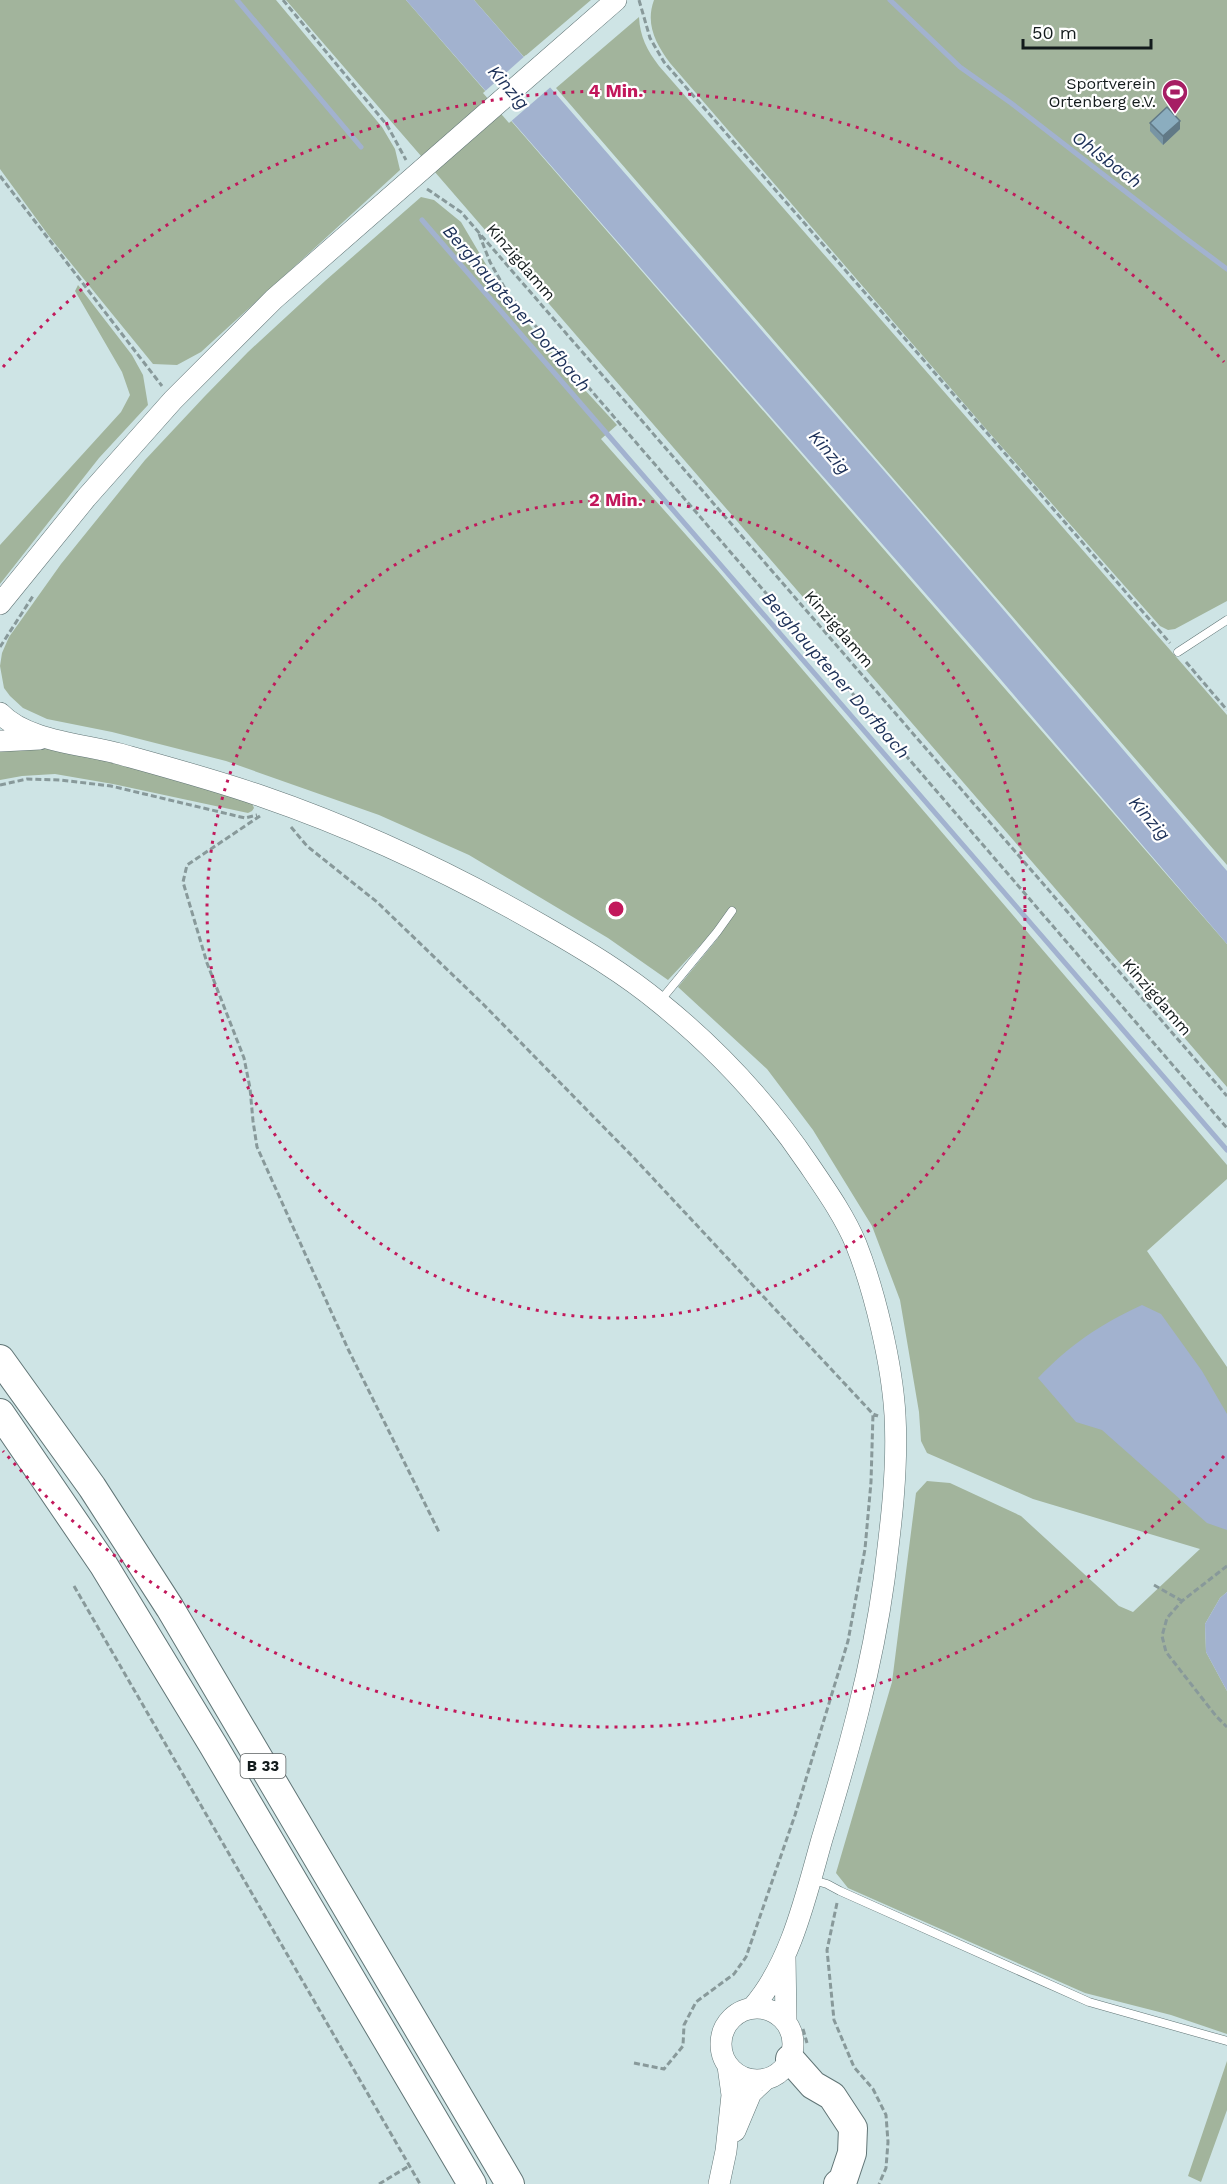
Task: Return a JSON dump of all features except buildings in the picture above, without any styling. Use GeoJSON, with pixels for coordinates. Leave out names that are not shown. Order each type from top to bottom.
{"type":"FeatureCollection","features":[{"type":"Feature","properties":{"kind":"highway","name":"B 33"},"geometry":{"type":"LineString","coordinates":[[0,1359],[92,1487],[170,1608],[510,2184]]}},
{"type":"Feature","properties":{"kind":"highway","name":"B 33"},"geometry":{"type":"LineString","coordinates":[[0,1413],[103,1564],[213,1745],[472,2184]]}},
{"type":"Feature","properties":{"kind":"highway"},"geometry":{"type":"LineString","coordinates":[[799,2053],[813,2085],[832,2096],[853,2128],[852,2153],[843,2180],[838,2184]]}},
{"type":"Feature","properties":{"kind":"street"},"geometry":{"type":"LineString","coordinates":[[2,604],[86,498],[173,400],[274,299],[420,181],[624,4]]}},
{"type":"Feature","properties":{"kind":"street"},"geometry":{"type":"LineString","coordinates":[[4,726],[113,752],[261,796],[424,863],[488,894],[591,954],[659,1002],[728,1065],[762,1101],[818,1177],[854,1240],[871,1288],[885,1351],[895,1422],[892,1518],[877,1630],[848,1752],[811,1879],[787,1948],[767,1991],[752,2008]]}},
{"type":"Feature","properties":{"kind":"street"},"geometry":{"type":"LineString","coordinates":[[728,2066],[735,2073],[755,2081],[776,2076],[799,2053],[794,2039],[794,2023],[784,1962],[787,1948]]}},
{"type":"Feature","properties":{"kind":"street"},"geometry":{"type":"LineString","coordinates":[[718,2184],[726,2151],[732,2095],[728,2066],[721,2048],[723,2030],[730,2019],[752,2008],[764,2008],[794,2023]]}},
{"type":"Feature","properties":{"kind":"street"},"geometry":{"type":"LineString","coordinates":[[726,2151],[750,2093],[765,2079]]}},
{"type":"Feature","properties":{"kind":"lane"},"geometry":{"type":"LineString","coordinates":[[1178,652],[1227,620]]}},
{"type":"Feature","properties":{"kind":"lane"},"geometry":{"type":"LineString","coordinates":[[659,1002],[732,911]]}},
{"type":"Feature","properties":{"kind":"lane"},"geometry":{"type":"LineString","coordinates":[[811,1879],[827,1884],[840,1892],[1089,2002],[1227,2041]]}},
{"type":"Feature","properties":{"kind":"path"},"geometry":{"type":"LineString","coordinates":[[283,0],[387,125],[420,181]]}},
{"type":"Feature","properties":{"kind":"path"},"geometry":{"type":"LineString","coordinates":[[624,4],[639,0],[650,38],[664,62],[1227,710]]}},
{"type":"Feature","properties":{"kind":"path"},"geometry":{"type":"LineString","coordinates":[[0,176],[173,400]]}},
{"type":"Feature","properties":{"kind":"path","name":"Kinzigdamm"},"geometry":{"type":"LineString","coordinates":[[420,181],[461,212],[477,230],[1227,1096]]}},
{"type":"Feature","properties":{"kind":"path"},"geometry":{"type":"LineString","coordinates":[[477,230],[490,262],[508,294],[1227,1128]]}},
{"type":"Feature","properties":{"kind":"path"},"geometry":{"type":"LineString","coordinates":[[0,647],[34,595]]}},
{"type":"Feature","properties":{"kind":"path"},"geometry":{"type":"LineString","coordinates":[[0,785],[27,779],[60,780],[111,786],[245,818],[264,813],[187,865],[183,882],[207,963],[244,1058],[258,1147],[348,1349],[440,1534]]}},
{"type":"Feature","properties":{"kind":"path"},"geometry":{"type":"LineString","coordinates":[[288,824],[307,846],[377,902],[483,1004],[634,1158],[873,1414],[895,1422]]}},
{"type":"Feature","properties":{"kind":"path"},"geometry":{"type":"LineString","coordinates":[[634,2063],[664,2069],[683,2046],[684,2025],[696,2002],[734,1974],[746,1957],[795,1815],[848,1641],[865,1549],[871,1482],[873,1414]]}},
{"type":"Feature","properties":{"kind":"path"},"geometry":{"type":"LineString","coordinates":[[1227,1566],[1182,1601],[1167,1618],[1162,1636],[1166,1652],[1227,1727]]}},
{"type":"Feature","properties":{"kind":"path"},"geometry":{"type":"LineString","coordinates":[[1154,1585],[1182,1601]]}},
{"type":"Feature","properties":{"kind":"path"},"geometry":{"type":"LineString","coordinates":[[74,1586],[420,2184]]}},
{"type":"Feature","properties":{"kind":"path"},"geometry":{"type":"LineString","coordinates":[[840,1892],[826,1950],[831,2004],[834,2020],[854,2067],[873,2090],[886,2115],[888,2142],[886,2168],[879,2184]]}},
{"type":"Feature","properties":{"kind":"path"},"geometry":{"type":"LineString","coordinates":[[794,2023],[799,2053]]}},
{"type":"Feature","properties":{"kind":"path"},"geometry":{"type":"LineString","coordinates":[[379,2184],[409,2166]]}},
{"type":"Feature","properties":{"kind":"green space"},"geometry":{"type":"Polygon","coordinates":[[[0,0],[276,0],[382,127],[395,149],[400,170],[201,352],[177,365],[153,364],[52,240],[0,169],[0,0]]]}},
{"type":"Feature","properties":{"kind":"green space"},"geometry":{"type":"Polygon","coordinates":[[[286,0],[406,0],[1227,944],[1227,1087],[286,0]]]}},
{"type":"Feature","properties":{"kind":"green space"},"geometry":{"type":"Polygon","coordinates":[[[474,0],[591,0],[524,57],[474,0]]]}},
{"type":"Feature","properties":{"kind":"green space"},"geometry":{"type":"Polygon","coordinates":[[[654,0],[1227,0],[1227,601],[1175,629],[1168,630],[1160,626],[986,429],[670,63],[653,33],[651,17],[654,0]]]}},
{"type":"Feature","properties":{"kind":"green space"},"geometry":{"type":"Polygon","coordinates":[[[639,17],[645,43],[659,66],[1227,715],[1227,865],[556,88],[639,17]]]}},
{"type":"Feature","properties":{"kind":"green space"},"geometry":{"type":"Polygon","coordinates":[[[421,197],[434,200],[461,222],[507,300],[617,425],[601,439],[718,571],[1227,1165],[1227,1179],[1147,1251],[1227,1367],[1227,1592],[1220,1598],[1205,1624],[1206,1652],[1227,1691],[1227,2034],[1171,2015],[1085,1993],[848,1888],[836,1873],[892,1682],[916,1493],[927,1481],[950,1483],[1021,1516],[1119,1606],[1133,1612],[1200,1549],[1033,1499],[927,1453],[921,1441],[919,1412],[900,1300],[872,1226],[813,1130],[767,1069],[678,987],[718,938],[710,935],[668,980],[608,938],[469,855],[379,815],[226,761],[112,732],[47,719],[23,708],[4,688],[0,666],[2,653],[9,637],[61,564],[145,460],[248,352],[421,197]]]}},
{"type":"Feature","properties":{"kind":"green space"},"geometry":{"type":"Polygon","coordinates":[[[78,285],[132,355],[143,375],[148,405],[99,458],[0,584],[0,545],[121,412],[130,395],[122,372],[75,291],[78,285]]]}},
{"type":"Feature","properties":{"kind":"green space"},"geometry":{"type":"Polygon","coordinates":[[[0,747],[38,747],[107,759],[251,801],[254,808],[248,813],[55,774],[0,780],[0,747]]]}},
{"type":"Feature","properties":{"kind":"green space"},"geometry":{"type":"Polygon","coordinates":[[[1227,2061],[1227,2110],[1201,2182],[1188,2176],[1227,2061]]]}},
{"type":"Feature","properties":{"kind":"water","name":"Kinzig"},"geometry":{"type":"Polygon","coordinates":[[[406,0],[474,0],[906,496],[1227,871],[1227,944],[996,674],[406,0]]]}},
{"type":"Feature","properties":{"kind":"water"},"geometry":{"type":"Polygon","coordinates":[[[1142,1305],[1161,1314],[1202,1371],[1227,1414],[1227,1530],[1207,1523],[1102,1430],[1076,1422],[1038,1378],[1086,1336],[1142,1305]]]}},
{"type":"Feature","properties":{"kind":"water"},"geometry":{"type":"Polygon","coordinates":[[[1227,1592],[1227,1691],[1206,1652],[1205,1624],[1220,1598],[1227,1592]]]}},
{"type":"Feature","properties":{"kind":"pier"},"geometry":{"type":"Polygon","coordinates":[[[526,55],[553,85],[509,123],[483,93],[526,55]]]}},
{"type":"Feature","properties":{"kind":"waterway","name":"Berghauptener Dorfbach"},"geometry":{"type":"LineString","coordinates":[[237,0],[361,147]]}},
{"type":"Feature","properties":{"kind":"waterway","name":"Ohlsbach"},"geometry":{"type":"LineString","coordinates":[[890,0],[960,67],[1011,103],[1227,269]]}},
{"type":"Feature","properties":{"kind":"waterway","name":"Berghauptener Dorfbach"},"geometry":{"type":"LineString","coordinates":[[422,220],[1227,1150]]}},
{"type":"Feature","properties":{"kind":"place","name":"Sportverein Ortenberg e.V."},"geometry":{"type":"Point","coordinates":[1175,115]}}]}
